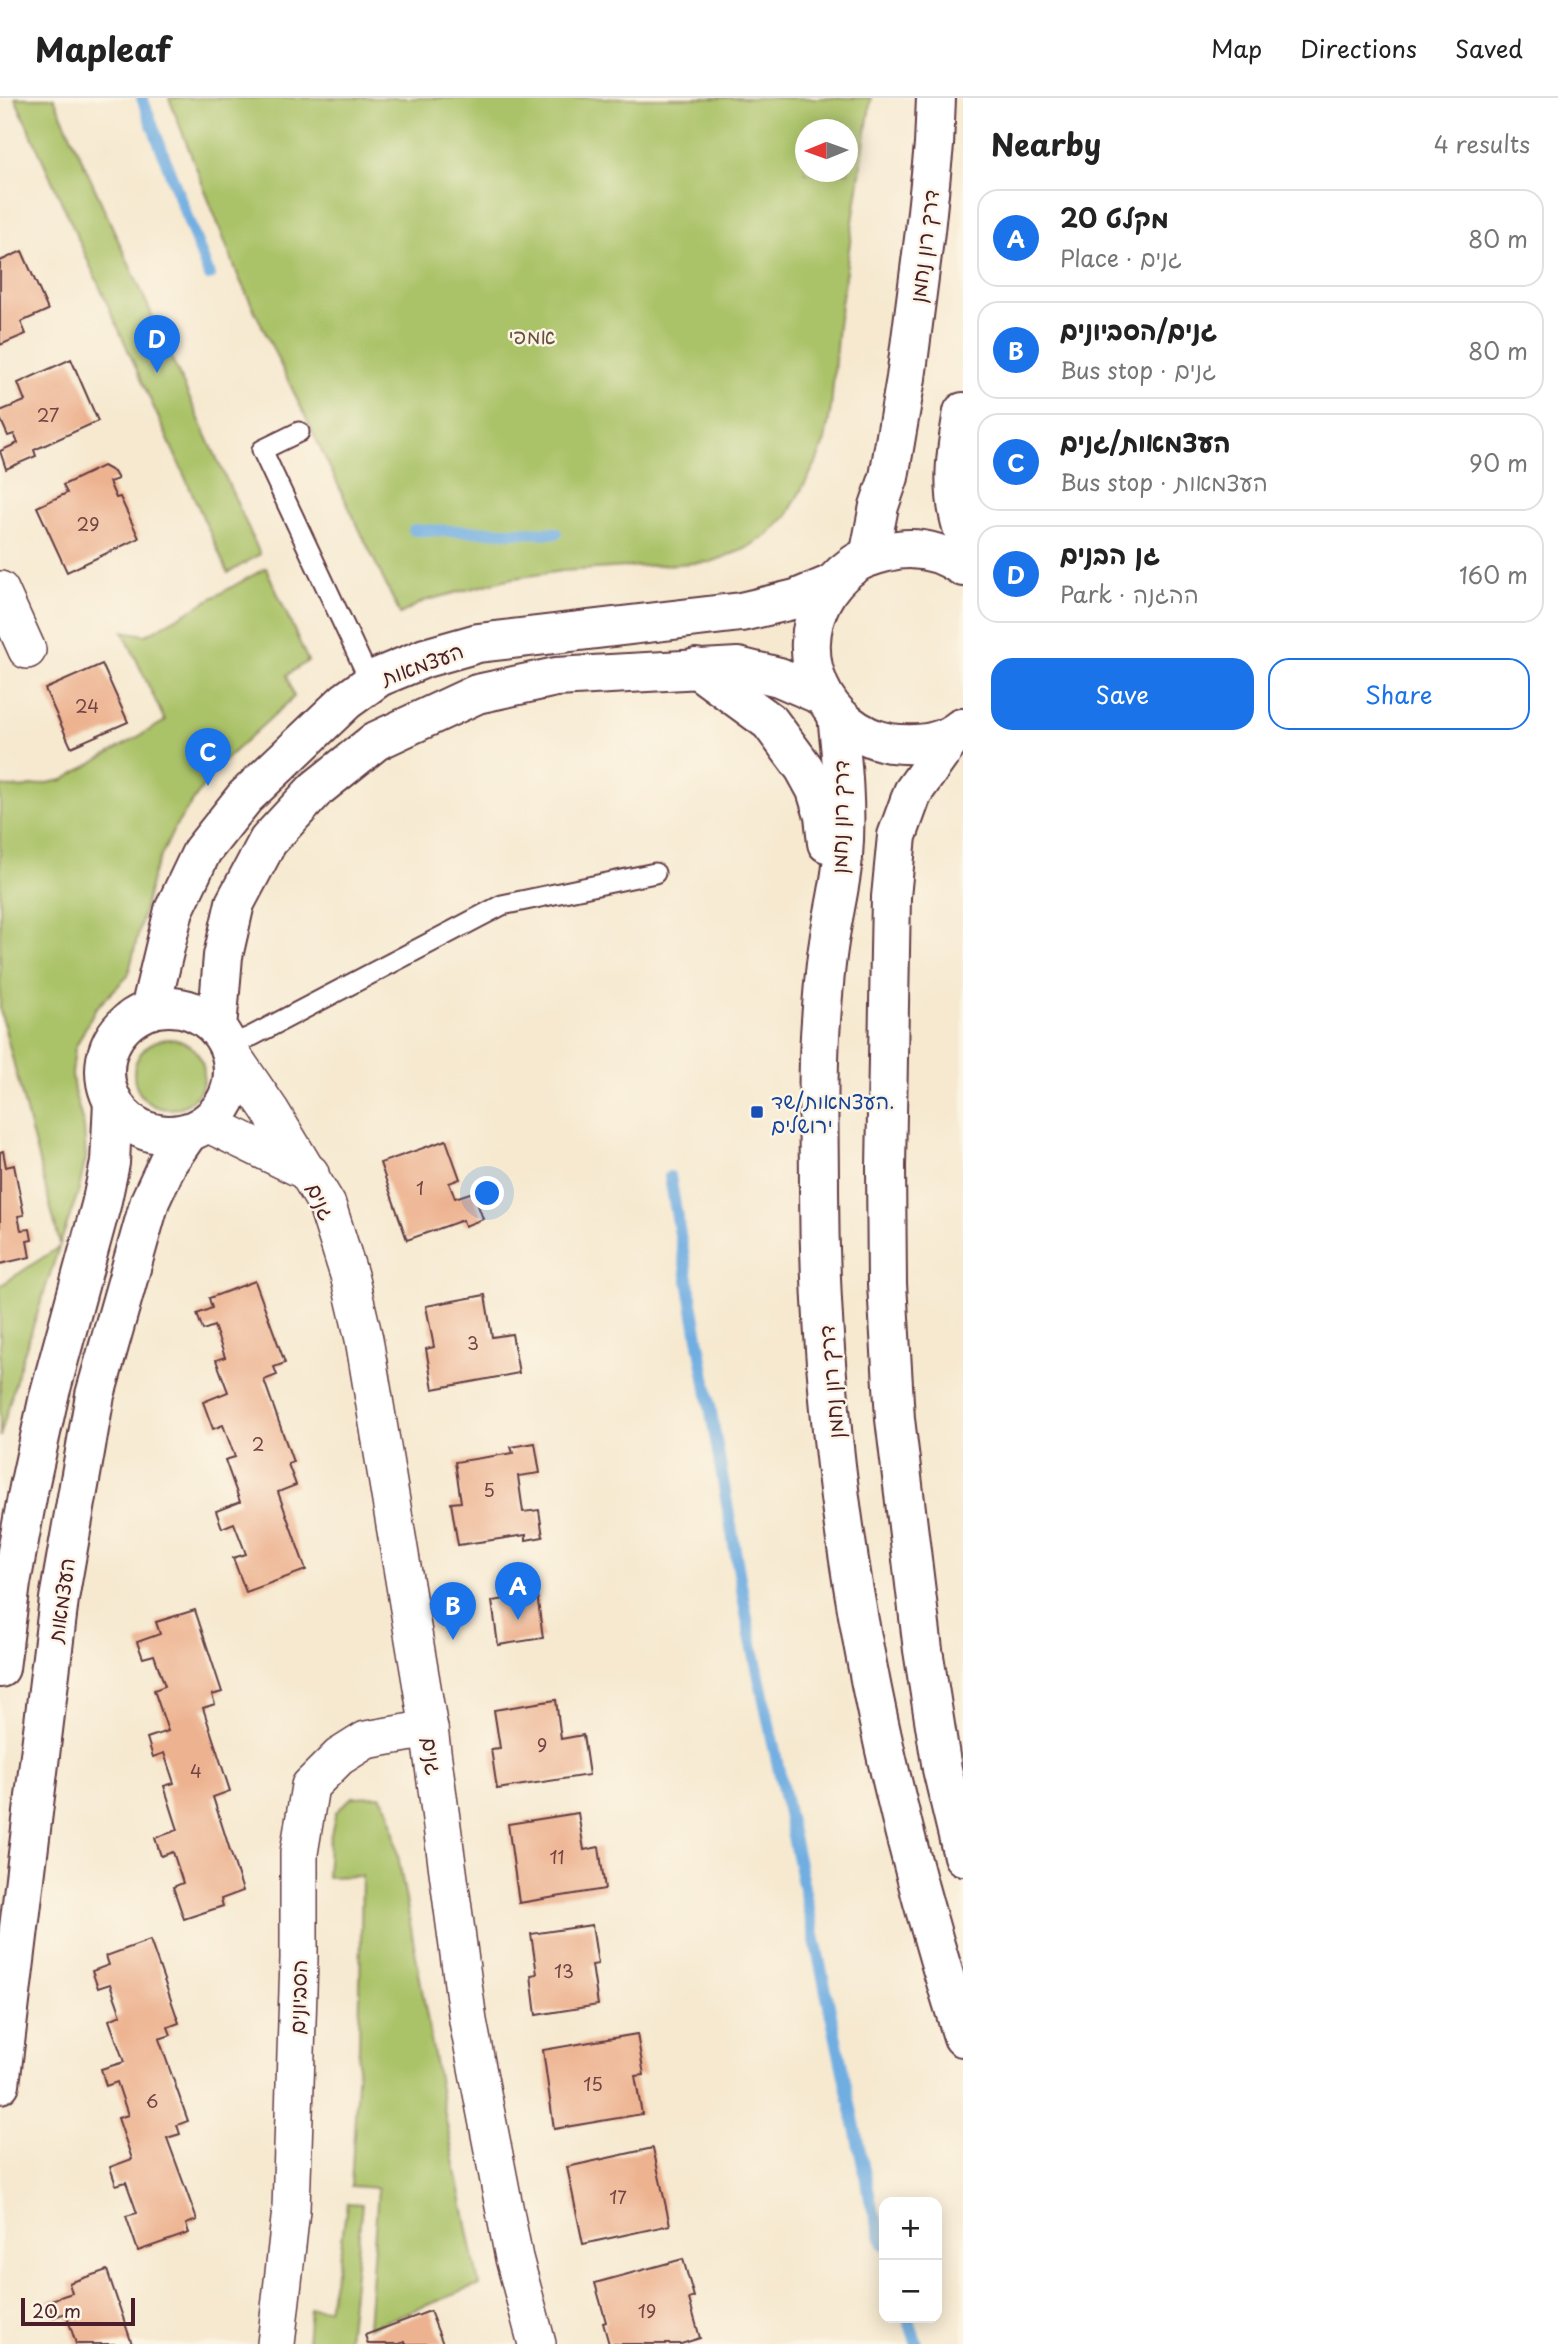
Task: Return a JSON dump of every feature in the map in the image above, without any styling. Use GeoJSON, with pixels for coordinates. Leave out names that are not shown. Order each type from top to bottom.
{"type":"FeatureCollection","features":[{"type":"Feature","properties":{"kind":"street","name":"דרך רון נחמן"},"geometry":{"type":"LineString","coordinates":[[869,557],[879,506],[889,477],[906,378],[925,231],[936,98]]}},
{"type":"Feature","properties":{"kind":"street"},"geometry":{"type":"LineString","coordinates":[[963,412],[954,462],[957,505],[963,530]]}},
{"type":"Feature","properties":{"kind":"street"},"geometry":{"type":"LineString","coordinates":[[832,584],[852,566],[869,557],[901,549],[926,550],[949,558],[963,567]]}},
{"type":"Feature","properties":{"kind":"street","name":"דרך רון נחמן"},"geometry":{"type":"LineString","coordinates":[[832,584],[817,609],[810,638],[811,668],[830,705],[843,778],[843,855],[828,944],[820,1039],[823,1307],[832,1423],[849,1558],[892,1787],[940,1966],[963,2037]]}},
{"type":"Feature","properties":{"kind":"street","name":"העצמאות"},"geometry":{"type":"LineString","coordinates":[[150,1010],[174,910],[202,850],[245,797],[346,701],[379,677],[425,658],[478,643],[741,612],[796,599],[832,584]]}},
{"type":"Feature","properties":{"kind":"street"},"geometry":{"type":"LineString","coordinates":[[0,590],[27,650]]}},
{"type":"Feature","properties":{"kind":"street"},"geometry":{"type":"LineString","coordinates":[[226,1043],[203,1016],[186,1009],[167,1007],[150,1010],[130,1021],[115,1037],[106,1058],[105,1080],[113,1101],[126,1119],[144,1131],[166,1136],[197,1128],[222,1108],[231,1088],[222,956],[235,903],[268,841],[316,789],[376,741],[477,694],[556,677],[738,667],[779,677],[830,705],[857,731],[880,741],[906,745],[932,742],[959,729]]}},
{"type":"Feature","properties":{"kind":"street"},"geometry":{"type":"LineString","coordinates":[[696,668],[770,722],[804,768],[816,790],[824,816],[827,850],[828,944]]}},
{"type":"Feature","properties":{"kind":"street"},"geometry":{"type":"LineString","coordinates":[[959,729],[914,792],[897,836],[891,897],[886,1167],[887,1283],[902,1485],[923,1650],[942,1769],[963,1856]]}},
{"type":"Feature","properties":{"kind":"street","name":"גנים"},"geometry":{"type":"LineString","coordinates":[[226,1043],[310,1173],[327,1205],[349,1275],[364,1339],[429,1729],[468,2021],[514,2258],[537,2344]]}},
{"type":"Feature","properties":{"kind":"street"},"geometry":{"type":"LineString","coordinates":[[0,1668],[11,1583],[40,1435],[108,1173],[113,1101]]}},
{"type":"Feature","properties":{"kind":"street","name":"העצמאות"},"geometry":{"type":"LineString","coordinates":[[0,2084],[59,1600],[95,1395],[150,1201],[168,1162],[197,1128]]}},
{"type":"Feature","properties":{"kind":"street","name":"גנים"},"geometry":{"type":"LineString","coordinates":[[197,1128],[310,1173]]}},
{"type":"Feature","properties":{"kind":"street","name":"הסביונים"},"geometry":{"type":"LineString","coordinates":[[276,2344],[291,2210],[299,1959],[299,1853],[310,1786],[339,1757],[366,1740],[429,1729]]}},
{"type":"Feature","properties":{"kind":"lane"},"geometry":{"type":"LineString","coordinates":[[299,432],[262,450],[371,683]]}},
{"type":"Feature","properties":{"kind":"lane"},"geometry":{"type":"LineString","coordinates":[[226,1043],[252,1036],[502,905],[655,873]]}},
{"type":"Feature","properties":{"kind":"green space"},"geometry":{"type":"Polygon","coordinates":[[[15,98],[54,98],[260,554],[228,573],[15,98]]]}},
{"type":"Feature","properties":{"kind":"green space","name":"אמפי"},"geometry":{"type":"Polygon","coordinates":[[[169,98],[871,98],[838,325],[831,408],[825,440],[816,463],[787,516],[770,533],[745,549],[711,562],[562,571],[508,579],[424,601],[400,614],[239,278],[169,98]]]}},
{"type":"Feature","properties":{"kind":"green space"},"geometry":{"type":"Polygon","coordinates":[[[266,568],[308,661],[287,675],[294,697],[216,768],[175,827],[153,873],[128,976],[95,1009],[75,1048],[72,1074],[84,1127],[86,1158],[78,1193],[60,1244],[0,1010],[0,786],[21,788],[63,780],[165,721],[123,631],[146,635],[266,568]]]}},
{"type":"Feature","properties":{"kind":"green space"},"geometry":{"type":"Polygon","coordinates":[[[176,1039],[189,1045],[198,1054],[202,1060],[202,1088],[194,1099],[183,1107],[162,1109],[144,1099],[136,1088],[134,1067],[144,1049],[155,1041],[176,1039]]]}},
{"type":"Feature","properties":{"kind":"green space"},"geometry":{"type":"Polygon","coordinates":[[[59,1247],[19,1369],[0,1437],[0,1286],[59,1247]]]}},
{"type":"Feature","properties":{"kind":"green space"},"geometry":{"type":"Polygon","coordinates":[[[380,1796],[390,1811],[441,2095],[479,2285],[368,2328],[378,2188],[351,2186],[359,2046],[362,1876],[327,1877],[329,1843],[336,1812],[352,1797],[380,1796]]]}},
{"type":"Feature","properties":{"kind":"green space"},"geometry":{"type":"Polygon","coordinates":[[[347,2203],[362,2204],[348,2340],[350,2344],[307,2344],[310,2308],[328,2309],[347,2203]]]}},
{"type":"Feature","properties":{"kind":"building"},"geometry":{"type":"Polygon","coordinates":[[[22,251],[48,310],[21,322],[26,334],[0,345],[0,261],[22,251]]]}},
{"type":"Feature","properties":{"kind":"building"},"geometry":{"type":"Polygon","coordinates":[[[71,359],[98,421],[34,450],[36,456],[6,469],[0,451],[18,443],[14,434],[8,436],[0,418],[0,411],[25,401],[18,383],[71,359]]]}},
{"type":"Feature","properties":{"kind":"building"},"geometry":{"type":"Polygon","coordinates":[[[103,466],[114,472],[118,479],[109,482],[116,498],[120,497],[139,538],[67,572],[37,507],[67,493],[63,485],[103,466]]]}},
{"type":"Feature","properties":{"kind":"building"},"geometry":{"type":"Polygon","coordinates":[[[102,664],[128,722],[71,747],[45,689],[102,664]]]}},
{"type":"Feature","properties":{"kind":"building"},"geometry":{"type":"Polygon","coordinates":[[[446,1140],[460,1179],[449,1183],[455,1198],[473,1192],[483,1219],[465,1226],[463,1220],[407,1240],[380,1163],[446,1140]]]}},
{"type":"Feature","properties":{"kind":"building"},"geometry":{"type":"Polygon","coordinates":[[[3,1151],[6,1167],[14,1165],[24,1215],[18,1216],[21,1230],[30,1229],[32,1240],[27,1241],[30,1257],[0,1264],[0,1152],[3,1151]]]}},
{"type":"Feature","properties":{"kind":"building"},"geometry":{"type":"Polygon","coordinates":[[[255,1281],[285,1363],[274,1367],[277,1375],[264,1380],[293,1462],[288,1464],[296,1485],[278,1492],[306,1570],[246,1592],[233,1558],[246,1554],[234,1523],[222,1528],[216,1511],[240,1502],[225,1460],[235,1457],[223,1425],[213,1429],[203,1402],[228,1392],[216,1360],[225,1357],[214,1326],[203,1330],[197,1314],[212,1308],[209,1298],[255,1281]]]}},
{"type":"Feature","properties":{"kind":"building"},"geometry":{"type":"Polygon","coordinates":[[[485,1295],[492,1337],[512,1334],[519,1373],[433,1389],[426,1349],[434,1347],[426,1306],[485,1295]]]}},
{"type":"Feature","properties":{"kind":"building"},"geometry":{"type":"Polygon","coordinates":[[[535,1443],[540,1473],[518,1476],[523,1512],[539,1510],[543,1537],[526,1540],[526,1535],[458,1545],[451,1503],[461,1502],[455,1462],[513,1453],[511,1447],[535,1443]]]}},
{"type":"Feature","properties":{"kind":"building"},"geometry":{"type":"Polygon","coordinates":[[[537,1594],[543,1638],[498,1645],[492,1601],[537,1594]]]}},
{"type":"Feature","properties":{"kind":"building"},"geometry":{"type":"Polygon","coordinates":[[[195,1610],[222,1692],[212,1695],[215,1704],[203,1708],[230,1791],[213,1797],[243,1891],[221,1899],[223,1906],[184,1919],[173,1887],[183,1883],[173,1852],[161,1856],[155,1838],[178,1830],[164,1786],[174,1783],[164,1753],[153,1757],[147,1738],[168,1731],[154,1690],[165,1686],[154,1655],[143,1658],[137,1642],[160,1634],[156,1622],[195,1610]]]}},
{"type":"Feature","properties":{"kind":"building"},"geometry":{"type":"Polygon","coordinates":[[[556,1700],[561,1739],[583,1735],[589,1775],[497,1789],[491,1749],[500,1748],[494,1710],[556,1700]]]}},
{"type":"Feature","properties":{"kind":"building"},"geometry":{"type":"Polygon","coordinates":[[[578,1813],[584,1850],[599,1847],[605,1889],[519,1903],[508,1824],[578,1813]]]}},
{"type":"Feature","properties":{"kind":"building"},"geometry":{"type":"Polygon","coordinates":[[[592,1925],[598,1964],[592,1965],[598,2005],[536,2015],[531,1975],[537,1974],[531,1934],[592,1925]]]}},
{"type":"Feature","properties":{"kind":"building"},"geometry":{"type":"Polygon","coordinates":[[[150,1940],[179,2023],[168,2027],[171,2035],[159,2039],[188,2121],[177,2125],[180,2134],[167,2138],[197,2220],[186,2224],[189,2233],[138,2251],[126,2216],[137,2213],[126,2182],[116,2185],[110,2167],[132,2159],[118,2118],[128,2115],[117,2082],[106,2086],[101,2069],[124,2062],[109,2020],[121,2015],[110,1984],[98,1988],[92,1971],[109,1965],[106,1956],[150,1940]]]}},
{"type":"Feature","properties":{"kind":"building"},"geometry":{"type":"Polygon","coordinates":[[[637,2034],[644,2075],[635,2076],[642,2114],[554,2129],[543,2050],[637,2034]]]}},
{"type":"Feature","properties":{"kind":"building"},"geometry":{"type":"Polygon","coordinates":[[[653,2148],[670,2225],[583,2244],[567,2167],[653,2148]]]}},
{"type":"Feature","properties":{"kind":"building"},"geometry":{"type":"Polygon","coordinates":[[[683,2259],[694,2297],[689,2299],[700,2338],[681,2344],[609,2344],[595,2283],[683,2259]]]}},
{"type":"Feature","properties":{"kind":"building"},"geometry":{"type":"Polygon","coordinates":[[[107,2270],[132,2344],[76,2344],[66,2313],[54,2317],[48,2301],[72,2293],[69,2283],[107,2270]]]}},
{"type":"Feature","properties":{"kind":"building"},"geometry":{"type":"Polygon","coordinates":[[[430,2311],[443,2344],[368,2344],[365,2335],[430,2311]]]}},
{"type":"Feature","properties":{"kind":"waterway"},"geometry":{"type":"LineString","coordinates":[[142,98],[209,275]]}},
{"type":"Feature","properties":{"kind":"waterway"},"geometry":{"type":"LineString","coordinates":[[414,530],[556,533]]}},
{"type":"Feature","properties":{"kind":"waterway"},"geometry":{"type":"LineString","coordinates":[[670,1177],[749,1630],[871,2203],[879,2228]]}},
{"type":"Feature","properties":{"kind":"waterway"},"geometry":{"type":"LineString","coordinates":[[910,2323],[917,2344]]}},
{"type":"Feature","properties":{"kind":"place","name":"גן הבנים"},"geometry":{"type":"Point","coordinates":[157,373]}},
{"type":"Feature","properties":{"kind":"place","name":"העצמאות/גנים"},"geometry":{"type":"Point","coordinates":[208,786]}},
{"type":"Feature","properties":{"kind":"place","name":"העצמאות/שד. ירושלים"},"geometry":{"type":"Point","coordinates":[757,1112]}},
{"type":"Feature","properties":{"kind":"place","name":"מקלט 20"},"geometry":{"type":"Point","coordinates":[518,1620]}},
{"type":"Feature","properties":{"kind":"place","name":"גנים/הסביונים"},"geometry":{"type":"Point","coordinates":[453,1640]}}]}
